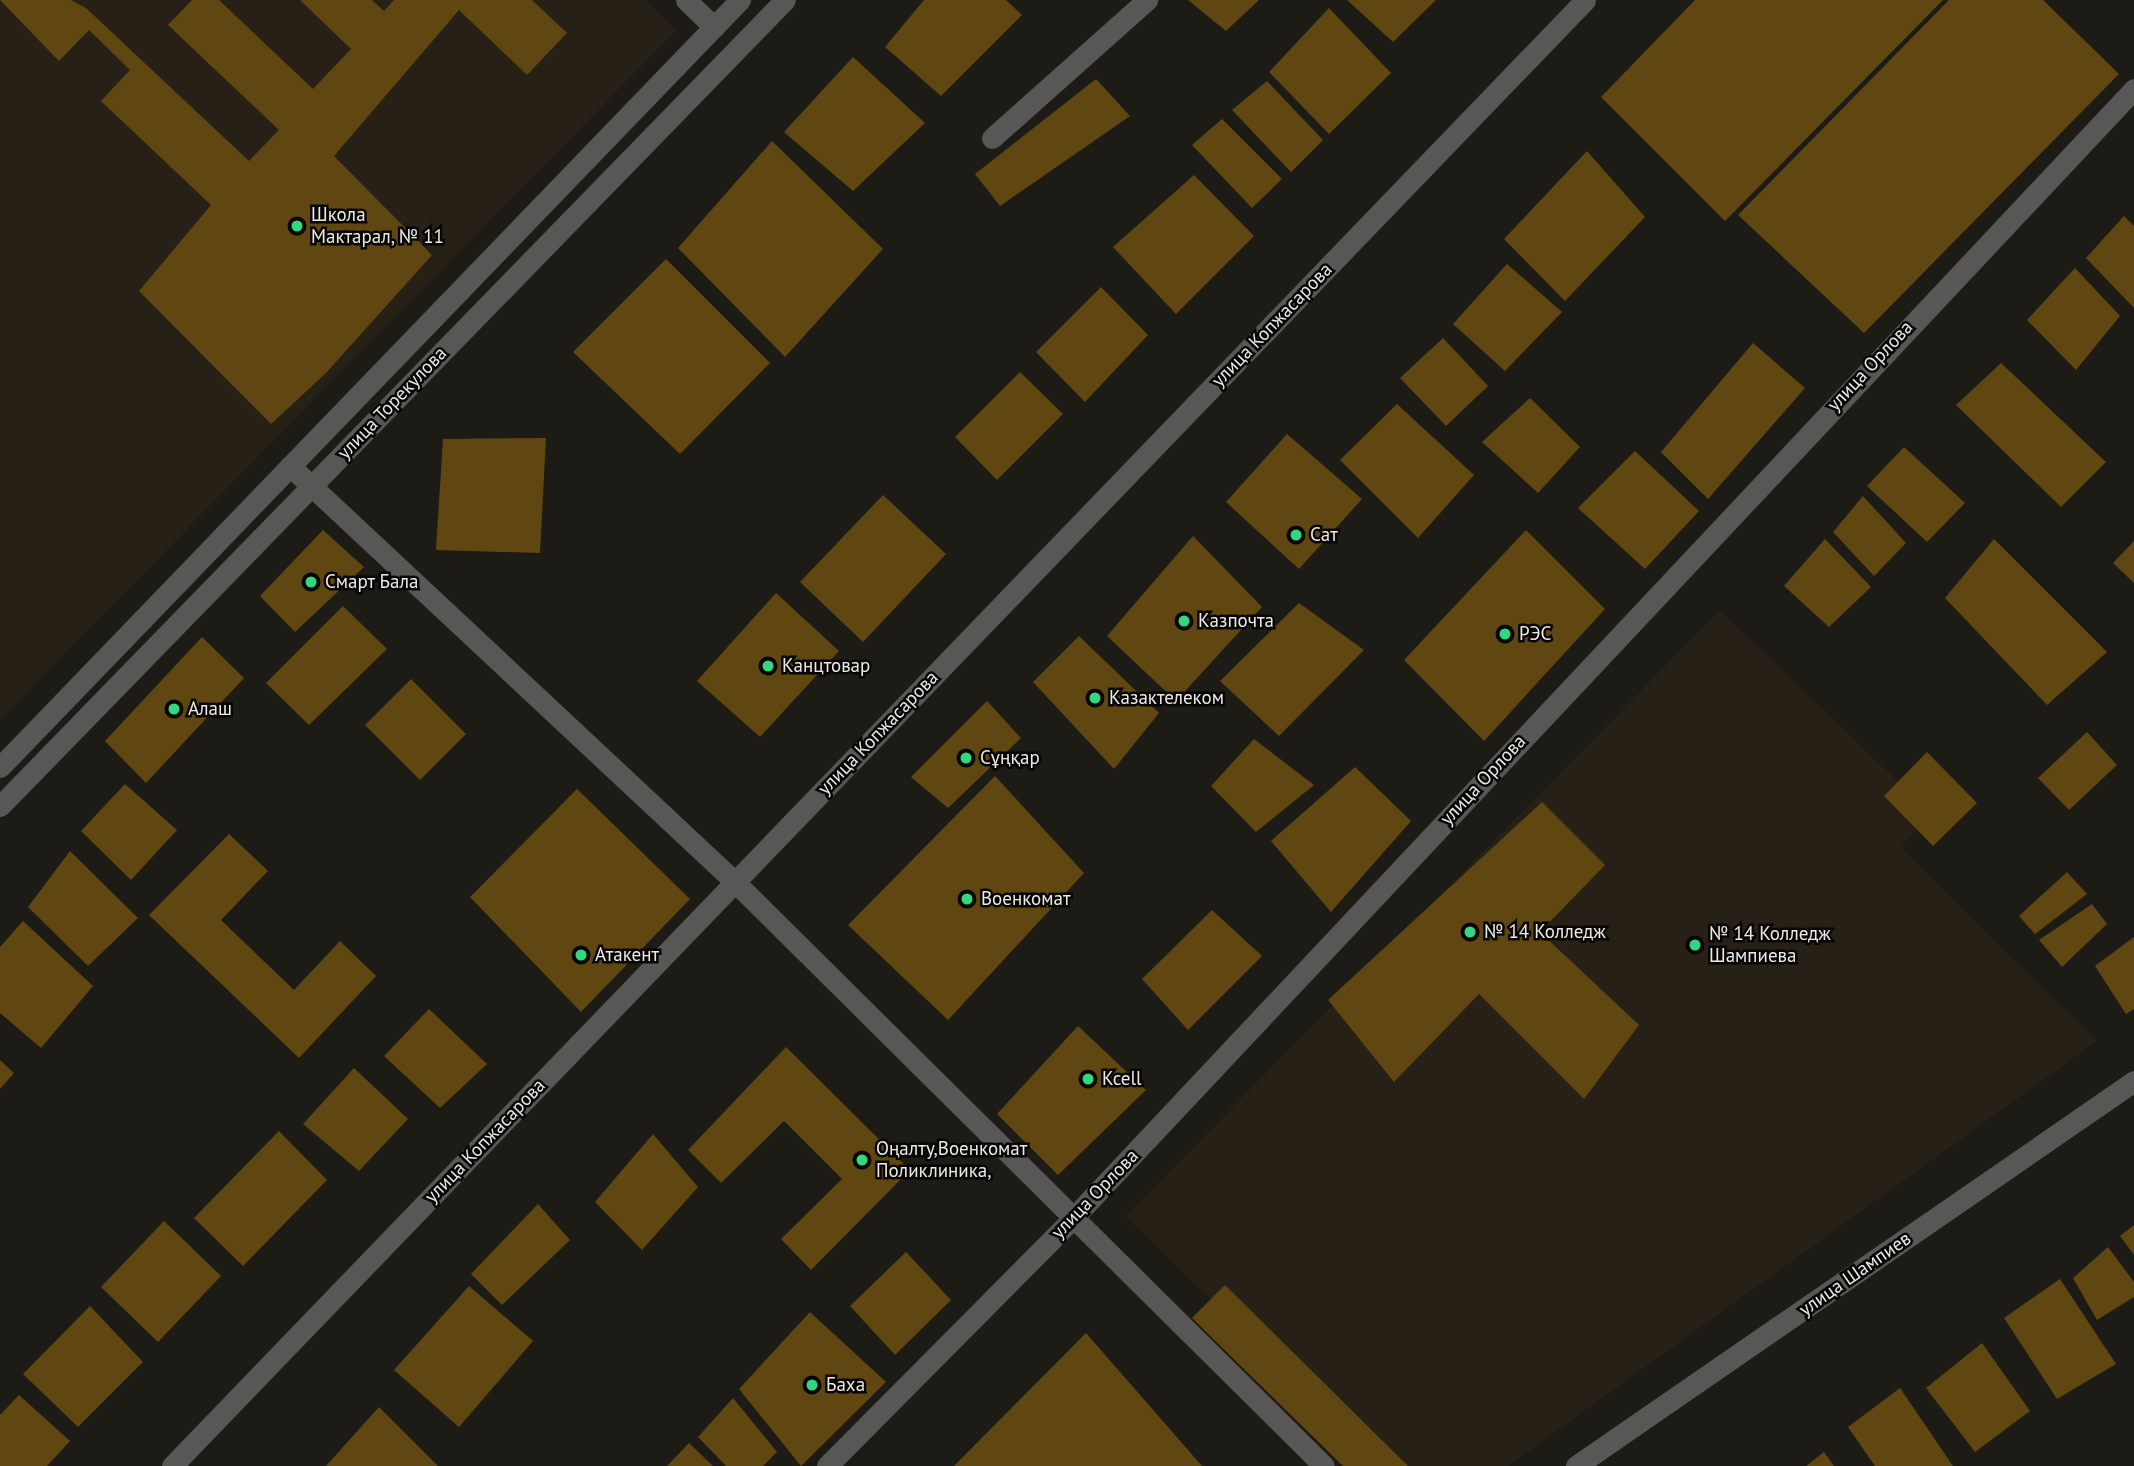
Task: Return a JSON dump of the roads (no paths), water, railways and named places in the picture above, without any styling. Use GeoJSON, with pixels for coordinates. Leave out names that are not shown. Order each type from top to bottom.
{"type":"FeatureCollection","features":[{"type":"Feature","properties":{"kind":"street"},"geometry":{"type":"LineString","coordinates":[[685,0],[714,27]]}},
{"type":"Feature","properties":{"kind":"street","name":"улица Торекулова"},"geometry":{"type":"LineString","coordinates":[[0,767],[740,0]]}},
{"type":"Feature","properties":{"kind":"street","name":"улица Торекулова"},"geometry":{"type":"LineString","coordinates":[[0,806],[785,0]]}},
{"type":"Feature","properties":{"kind":"street"},"geometry":{"type":"LineString","coordinates":[[992,138],[1147,0]]}},
{"type":"Feature","properties":{"kind":"street","name":"улица Копжасарова"},"geometry":{"type":"LineString","coordinates":[[172,1466],[1584,0]]}},
{"type":"Feature","properties":{"kind":"street","name":"улица Орлова"},"geometry":{"type":"LineString","coordinates":[[827,1466],[1074,1217],[2134,89]]}},
{"type":"Feature","properties":{"kind":"street"},"geometry":{"type":"LineString","coordinates":[[290,466],[735,882],[1324,1466]]}},
{"type":"Feature","properties":{"kind":"street","name":"улица Шампиев"},"geometry":{"type":"LineString","coordinates":[[1576,1466],[2130,1093]]}},
{"type":"Feature","properties":{"kind":"place","name":"Школа Мактарал, № 11"},"geometry":{"type":"Point","coordinates":[297,226]}},
{"type":"Feature","properties":{"kind":"place","name":"Сат"},"geometry":{"type":"Point","coordinates":[1296,535]}},
{"type":"Feature","properties":{"kind":"place","name":"Смарт Бала"},"geometry":{"type":"Point","coordinates":[311,582]}},
{"type":"Feature","properties":{"kind":"place","name":"Казпочта"},"geometry":{"type":"Point","coordinates":[1184,621]}},
{"type":"Feature","properties":{"kind":"place","name":"РЭС"},"geometry":{"type":"Point","coordinates":[1505,634]}},
{"type":"Feature","properties":{"kind":"place","name":"Канцтовар"},"geometry":{"type":"Point","coordinates":[768,666]}},
{"type":"Feature","properties":{"kind":"place","name":"Казактелеком"},"geometry":{"type":"Point","coordinates":[1095,698]}},
{"type":"Feature","properties":{"kind":"place","name":"Алаш"},"geometry":{"type":"Point","coordinates":[174,709]}},
{"type":"Feature","properties":{"kind":"place","name":"Сұңқар"},"geometry":{"type":"Point","coordinates":[966,758]}},
{"type":"Feature","properties":{"kind":"place","name":"Военкомат"},"geometry":{"type":"Point","coordinates":[967,899]}},
{"type":"Feature","properties":{"kind":"place","name":"№ 14 Колледж"},"geometry":{"type":"Point","coordinates":[1470,932]}},
{"type":"Feature","properties":{"kind":"place","name":"№ 14 Колледж Шампиева"},"geometry":{"type":"Point","coordinates":[1695,945]}},
{"type":"Feature","properties":{"kind":"place","name":"Атакент"},"geometry":{"type":"Point","coordinates":[581,955]}},
{"type":"Feature","properties":{"kind":"place","name":"Kcell"},"geometry":{"type":"Point","coordinates":[1088,1079]}},
{"type":"Feature","properties":{"kind":"place","name":"Оңалту,Военкомат Поликлиника,"},"geometry":{"type":"Point","coordinates":[862,1160]}},
{"type":"Feature","properties":{"kind":"place","name":"Баха"},"geometry":{"type":"Point","coordinates":[812,1385]}}]}
